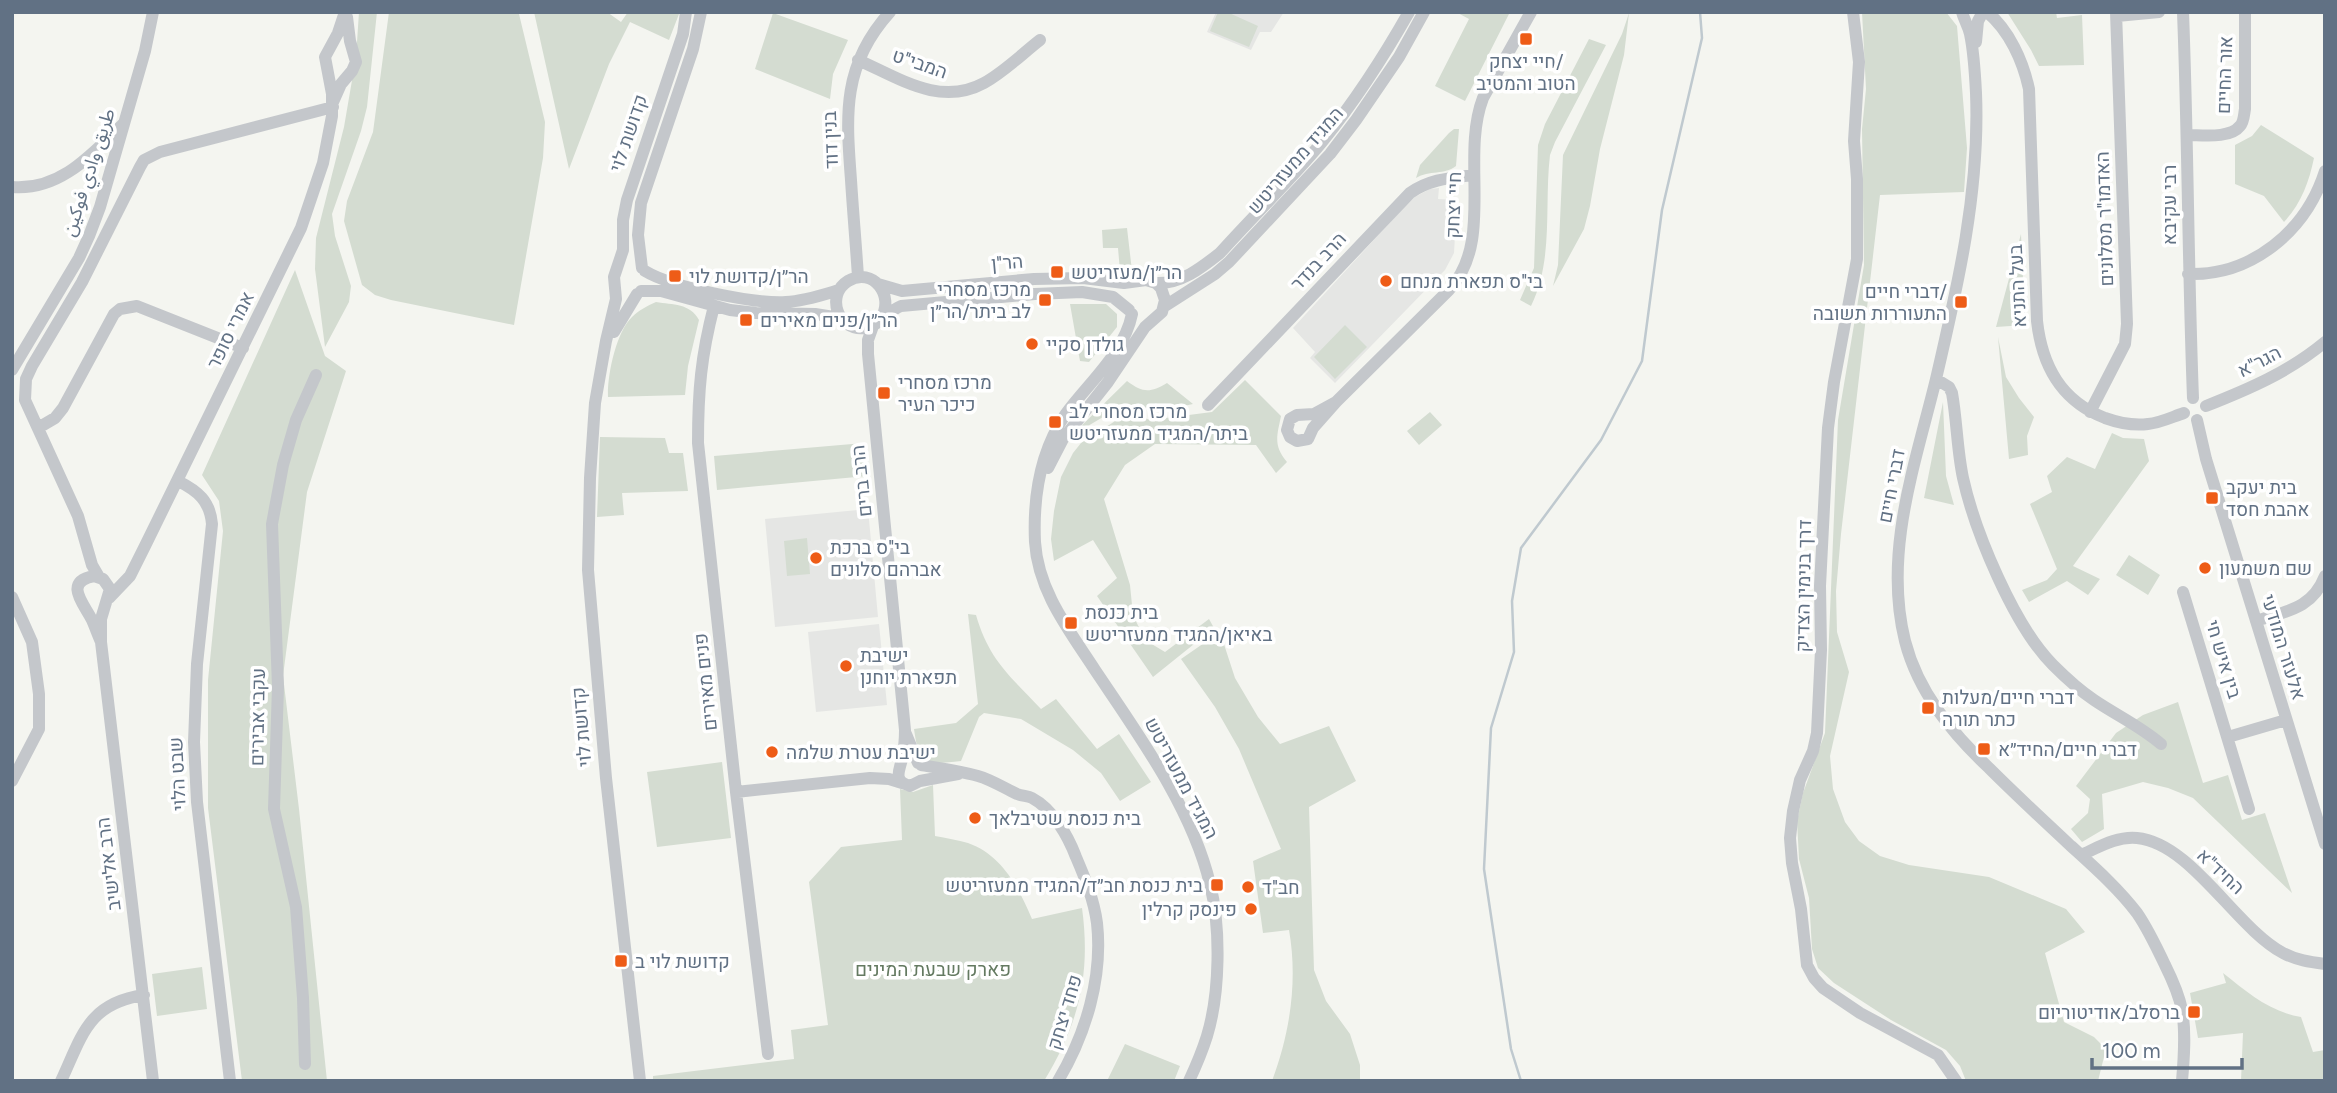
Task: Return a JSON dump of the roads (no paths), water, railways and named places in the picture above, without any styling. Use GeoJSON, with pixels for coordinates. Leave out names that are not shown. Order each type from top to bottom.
{"type":"FeatureCollection","features":[{"type":"Feature","properties":{"kind":"street","name":"طريق وادي فوکين"},"geometry":{"type":"LineString","coordinates":[[12,370],[84,247],[100,207],[145,51],[153,12]]}},
{"type":"Feature","properties":{"kind":"street"},"geometry":{"type":"LineString","coordinates":[[333,105],[325,57],[346,12]]}},
{"type":"Feature","properties":{"kind":"street"},"geometry":{"type":"LineString","coordinates":[[333,105],[341,84],[355,67],[356,57],[346,12]]}},
{"type":"Feature","properties":{"kind":"street","name":"קדושת לוי"},"geometry":{"type":"LineString","coordinates":[[618,268],[623,250],[627,200],[683,34],[686,12]]}},
{"type":"Feature","properties":{"kind":"street","name":"קדושת לוי"},"geometry":{"type":"LineString","coordinates":[[643,269],[638,234],[641,203],[693,49],[701,12]]}},
{"type":"Feature","properties":{"kind":"street","name":"בנין דוד"},"geometry":{"type":"LineString","coordinates":[[858,277],[847,125],[849,92],[858,60],[873,32],[890,12]]}},
{"type":"Feature","properties":{"kind":"street","name":"המגיד ממעזריטש"},"geometry":{"type":"LineString","coordinates":[[1156,283],[1175,282],[1220,253],[1339,120],[1388,50],[1409,12]]}},
{"type":"Feature","properties":{"kind":"street","name":"המגיד ממעזריטש"},"geometry":{"type":"LineString","coordinates":[[1035,513],[1045,475],[1062,439],[1108,382],[1146,327],[1161,311],[1229,262],[1330,153],[1376,92],[1424,12]]}},
{"type":"Feature","properties":{"kind":"street","name":"חיי יצחק"},"geometry":{"type":"LineString","coordinates":[[1313,428],[1460,276],[1470,253],[1473,227],[1473,138],[1478,112],[1483,98],[1531,12]]}},
{"type":"Feature","properties":{"kind":"street","name":"דרך בנימין הצדיק"},"geometry":{"type":"LineString","coordinates":[[1853,12],[1859,62],[1854,141],[1857,259],[1828,428],[1820,586],[1821,650],[1817,733],[1813,751],[1800,780],[1793,811],[1790,838],[1792,863],[1801,909],[1807,965],[1814,978],[1823,988],[1860,1013],[1938,1055],[1956,1081]]}},
{"type":"Feature","properties":{"kind":"street"},"geometry":{"type":"LineString","coordinates":[[2117,14],[2160,12]]}},
{"type":"Feature","properties":{"kind":"street","name":"רבי עקיבא"},"geometry":{"type":"LineString","coordinates":[[2183,12],[2193,398]]}},
{"type":"Feature","properties":{"kind":"street","name":"אור החיים"},"geometry":{"type":"LineString","coordinates":[[2188,135],[2231,132],[2243,122],[2245,12]]}},
{"type":"Feature","properties":{"kind":"street","name":"האדמו\"ר מסלונים"},"geometry":{"type":"LineString","coordinates":[[2090,412],[2125,344],[2127,324],[2117,14]]}},
{"type":"Feature","properties":{"kind":"street","name":"בעל התניא"},"geometry":{"type":"LineString","coordinates":[[1972,16],[1993,27],[2011,44],[2021,61],[2029,89],[2039,339],[2048,365],[2062,389],[2073,401],[2090,412],[2130,425],[2150,424],[2184,413]]}},
{"type":"Feature","properties":{"kind":"street","name":"דברי חיים"},"geometry":{"type":"LineString","coordinates":[[1972,16],[1977,119],[1972,202],[1936,379],[1908,486],[1899,552],[1899,602],[1909,653],[1924,687],[1952,729],[1986,766],[2116,887],[2138,915],[2157,948],[2182,1010],[2182,1081]]}},
{"type":"Feature","properties":{"kind":"street","name":"המבי\"ט"},"geometry":{"type":"LineString","coordinates":[[858,60],[934,92],[960,92],[987,82],[1040,40]]}},
{"type":"Feature","properties":{"kind":"street"},"geometry":{"type":"LineString","coordinates":[[331,48],[345,46],[354,52]]}},
{"type":"Feature","properties":{"kind":"street"},"geometry":{"type":"LineString","coordinates":[[326,68],[338,77],[348,75]]}},
{"type":"Feature","properties":{"kind":"street"},"geometry":{"type":"LineString","coordinates":[[100,642],[101,619],[108,601],[109,585],[92,565],[78,516],[25,400],[26,379],[82,282],[145,160],[160,152],[333,105]]}},
{"type":"Feature","properties":{"kind":"street","name":"אמרי סופר"},"geometry":{"type":"LineString","coordinates":[[108,601],[130,576],[301,228],[323,163],[333,105]]}},
{"type":"Feature","properties":{"kind":"street"},"geometry":{"type":"LineString","coordinates":[[12,187],[24,188],[63,177],[78,167],[124,123]]}},
{"type":"Feature","properties":{"kind":"street"},"geometry":{"type":"LineString","coordinates":[[2188,274],[2204,274],[2235,267],[2269,250],[2299,223],[2309,208],[2325,171]]}},
{"type":"Feature","properties":{"kind":"street","name":"הרב בנדר"},"geometry":{"type":"LineString","coordinates":[[1209,405],[1410,193],[1437,179],[1474,175]]}},
{"type":"Feature","properties":{"kind":"street"},"geometry":{"type":"LineString","coordinates":[[839,290],[796,301],[757,301],[664,279],[638,264],[627,262],[618,268],[614,277],[616,287],[623,294],[661,292],[714,306],[756,313],[840,317]]}},
{"type":"Feature","properties":{"kind":"street"},"geometry":{"type":"LineString","coordinates":[[639,292],[646,279],[643,269]]}},
{"type":"Feature","properties":{"kind":"street"},"geometry":{"type":"LineString","coordinates":[[858,277],[869,278],[878,284],[887,303],[877,322],[855,328],[847,324],[840,317],[835,304],[839,290],[847,281],[858,277]]}},
{"type":"Feature","properties":{"kind":"street","name":"הר\"ן"},"geometry":{"type":"LineString","coordinates":[[878,284],[902,291],[1070,277],[1114,283],[1140,281]]}},
{"type":"Feature","properties":{"kind":"street"},"geometry":{"type":"LineString","coordinates":[[1140,281],[1156,283],[1164,293],[1161,311],[1147,320],[1130,312],[1127,304],[1128,293],[1140,281]]}},
{"type":"Feature","properties":{"kind":"street","name":"קדושת לוי"},"geometry":{"type":"LineString","coordinates":[[616,287],[613,317],[600,368],[595,402],[589,499],[590,615],[640,1081]]}},
{"type":"Feature","properties":{"kind":"street","name":"קדושת לוי"},"geometry":{"type":"LineString","coordinates":[[600,368],[612,336],[639,292]]}},
{"type":"Feature","properties":{"kind":"street","name":"הר\"ן"},"geometry":{"type":"LineString","coordinates":[[877,322],[901,306],[1070,292],[1112,297],[1130,312]]}},
{"type":"Feature","properties":{"kind":"street"},"geometry":{"type":"LineString","coordinates":[[38,428],[60,413],[108,323],[120,309],[137,306],[243,348]]}},
{"type":"Feature","properties":{"kind":"street","name":"פנים מאירים"},"geometry":{"type":"LineString","coordinates":[[714,306],[702,358],[698,443],[768,1054]]}},
{"type":"Feature","properties":{"kind":"street","name":"המגיד ממעזריטש"},"geometry":{"type":"LineString","coordinates":[[1130,312],[1127,332],[1053,434],[1040,472],[1035,542],[1038,565],[1057,610],[1170,789],[1200,852],[1211,885],[1216,931],[1216,983],[1208,1035],[1189,1081]]}},
{"type":"Feature","properties":{"kind":"street","name":"הרב ברים"},"geometry":{"type":"LineString","coordinates":[[877,322],[868,340],[868,354],[905,730],[900,765]]}},
{"type":"Feature","properties":{"kind":"street","name":"הרב ברים"},"geometry":{"type":"LineString","coordinates":[[855,328],[868,354]]}},
{"type":"Feature","properties":{"kind":"street","name":"הגר\"א"},"geometry":{"type":"LineString","coordinates":[[2206,406],[2264,382],[2288,369],[2325,342]]}},
{"type":"Feature","properties":{"kind":"street","name":"עקבי אבירים"},"geometry":{"type":"LineString","coordinates":[[305,1064],[296,907],[274,809],[278,687],[272,524],[282,465],[296,420],[316,375]]}},
{"type":"Feature","properties":{"kind":"street"},"geometry":{"type":"LineString","coordinates":[[1936,379],[1952,393],[1963,479],[1973,511],[2006,592],[2028,634],[2053,665],[2091,698],[2138,725],[2161,744]]}},
{"type":"Feature","properties":{"kind":"street"},"geometry":{"type":"LineString","coordinates":[[2193,398],[2203,400],[2206,406],[2203,417],[2197,420],[2190,420],[2184,413],[2185,403],[2193,398]]}},
{"type":"Feature","properties":{"kind":"street","name":"חיי יצחק"},"geometry":{"type":"LineString","coordinates":[[1305,416],[1336,402]]}},
{"type":"Feature","properties":{"kind":"street"},"geometry":{"type":"LineString","coordinates":[[1297,415],[1305,416],[1311,421],[1311,436],[1305,441],[1293,440],[1288,434],[1290,419],[1297,415]]}},
{"type":"Feature","properties":{"kind":"street","name":"אלעזר המודעי"},"geometry":{"type":"LineString","coordinates":[[2197,420],[2206,459],[2324,840]]}},
{"type":"Feature","properties":{"kind":"street","name":"שבט הלוי"},"geometry":{"type":"LineString","coordinates":[[178,481],[204,498],[212,524],[197,664],[194,749],[197,802],[230,1081]]}},
{"type":"Feature","properties":{"kind":"street"},"geometry":{"type":"LineString","coordinates":[[87,547],[86,565],[78,596],[92,620],[100,642]]}},
{"type":"Feature","properties":{"kind":"street"},"geometry":{"type":"LineString","coordinates":[[82,581],[90,576],[101,578],[120,575],[135,565]]}},
{"type":"Feature","properties":{"kind":"street"},"geometry":{"type":"LineString","coordinates":[[2256,621],[2306,603],[2314,596],[2325,576]]}},
{"type":"Feature","properties":{"kind":"street","name":"בין איש חי"},"geometry":{"type":"LineString","coordinates":[[2183,592],[2249,809]]}},
{"type":"Feature","properties":{"kind":"street"},"geometry":{"type":"LineString","coordinates":[[12,597],[32,642],[39,694],[39,729],[12,781]]}},
{"type":"Feature","properties":{"kind":"street"},"geometry":{"type":"LineString","coordinates":[[83,605],[93,609],[108,601]]}},
{"type":"Feature","properties":{"kind":"street","name":"הרב אלישיב"},"geometry":{"type":"LineString","coordinates":[[100,642],[153,1081]]}},
{"type":"Feature","properties":{"kind":"street"},"geometry":{"type":"LineString","coordinates":[[2228,737],[2287,720]]}},
{"type":"Feature","properties":{"kind":"street","name":"הרב ברים"},"geometry":{"type":"LineString","coordinates":[[905,730],[919,764]]}},
{"type":"Feature","properties":{"kind":"street"},"geometry":{"type":"LineString","coordinates":[[736,792],[870,778],[889,779],[910,786],[920,781],[923,771],[919,764],[909,760],[870,778]]}},
{"type":"Feature","properties":{"kind":"street","name":"פחד יצחק"},"geometry":{"type":"LineString","coordinates":[[919,764],[980,777],[1019,795],[1032,797],[1044,807],[1064,833],[1084,877],[1097,924],[1097,968],[1093,998],[1084,1027],[1058,1081]]}},
{"type":"Feature","properties":{"kind":"street"},"geometry":{"type":"LineString","coordinates":[[900,765],[898,777],[902,783]]}},
{"type":"Feature","properties":{"kind":"street","name":"פחד יצחק"},"geometry":{"type":"LineString","coordinates":[[920,781],[958,774]]}},
{"type":"Feature","properties":{"kind":"street","name":"החיד\"א"},"geometry":{"type":"LineString","coordinates":[[2081,855],[2124,838],[2154,842],[2187,864],[2270,944],[2292,957],[2325,964]]}},
{"type":"Feature","properties":{"kind":"street"},"geometry":{"type":"LineString","coordinates":[[61,1081],[87,1027],[101,1011],[124,999],[144,995]]}},
{"type":"Feature","properties":{"kind":"waterway"},"geometry":{"type":"LineString","coordinates":[[1521,1081],[1511,1049],[1484,869],[1491,728],[1514,652],[1512,601],[1521,548],[1601,440],[1642,361],[1662,210],[1702,38],[1700,12]]}},
{"type":"Feature","properties":{"kind":"place","name":"חיי יצחק/ הטוב והמטיב"},"geometry":{"type":"Point","coordinates":[1526,39]}},
{"type":"Feature","properties":{"kind":"place","name":"הר״ן/מעזריטש"},"geometry":{"type":"Point","coordinates":[1057,272]}},
{"type":"Feature","properties":{"kind":"place","name":"הר״ן/קדושת לוי"},"geometry":{"type":"Point","coordinates":[675,276]}},
{"type":"Feature","properties":{"kind":"place","name":"בי\"ס תפארת מנחם"},"geometry":{"type":"Point","coordinates":[1386,281]}},
{"type":"Feature","properties":{"kind":"place","name":"מרכז מסחרי לב ביתר/הר״ן"},"geometry":{"type":"Point","coordinates":[1045,300]}},
{"type":"Feature","properties":{"kind":"place","name":"דברי חיים/ התעוררות תשובה"},"geometry":{"type":"Point","coordinates":[1961,302]}},
{"type":"Feature","properties":{"kind":"place","name":"הר״ן/פנים מאירים"},"geometry":{"type":"Point","coordinates":[746,320]}},
{"type":"Feature","properties":{"kind":"place","name":"גולדן סקיי"},"geometry":{"type":"Point","coordinates":[1032,344]}},
{"type":"Feature","properties":{"kind":"place","name":"מרכז מסחרי כיכר העיר"},"geometry":{"type":"Point","coordinates":[884,393]}},
{"type":"Feature","properties":{"kind":"place","name":"מרכז מסחרי לב ביתר/המגיד ממעזריטש"},"geometry":{"type":"Point","coordinates":[1055,422]}},
{"type":"Feature","properties":{"kind":"place","name":"בית יעקב אהבת חסד"},"geometry":{"type":"Point","coordinates":[2212,498]}},
{"type":"Feature","properties":{"kind":"place","name":"בי\"ס ברכת אברהם סלונים"},"geometry":{"type":"Point","coordinates":[816,558]}},
{"type":"Feature","properties":{"kind":"place","name":"שם משמעון"},"geometry":{"type":"Point","coordinates":[2205,568]}},
{"type":"Feature","properties":{"kind":"place","name":"בית כנסת באיאן/המגיד ממעזריטש"},"geometry":{"type":"Point","coordinates":[1071,623]}},
{"type":"Feature","properties":{"kind":"place","name":"ישיבת תפארת יוחנן"},"geometry":{"type":"Point","coordinates":[846,666]}},
{"type":"Feature","properties":{"kind":"place","name":"דברי חיים/מעלות כתר תורה"},"geometry":{"type":"Point","coordinates":[1928,708]}},
{"type":"Feature","properties":{"kind":"place","name":"דברי חיים/החיד״א"},"geometry":{"type":"Point","coordinates":[1984,749]}},
{"type":"Feature","properties":{"kind":"place","name":"ישיבת עטרת שלמה"},"geometry":{"type":"Point","coordinates":[772,752]}},
{"type":"Feature","properties":{"kind":"place","name":"בית כנסת שטיבלאך"},"geometry":{"type":"Point","coordinates":[975,818]}},
{"type":"Feature","properties":{"kind":"place","name":"בית כנסת חב״ד/המגיד ממעזריטש"},"geometry":{"type":"Point","coordinates":[1217,885]}},
{"type":"Feature","properties":{"kind":"place","name":"חב\"ד"},"geometry":{"type":"Point","coordinates":[1248,887]}},
{"type":"Feature","properties":{"kind":"place","name":"פינסק קרלין"},"geometry":{"type":"Point","coordinates":[1251,909]}},
{"type":"Feature","properties":{"kind":"place","name":"קדושת לוי ב"},"geometry":{"type":"Point","coordinates":[621,961]}},
{"type":"Feature","properties":{"kind":"place","name":"ברסלב/אודיטוריום"},"geometry":{"type":"Point","coordinates":[2194,1012]}},
{"type":"Feature","properties":{"kind":"park label","name":"פארק שבעת המינים"},"geometry":{"type":"Point","coordinates":[933,969]}}]}
